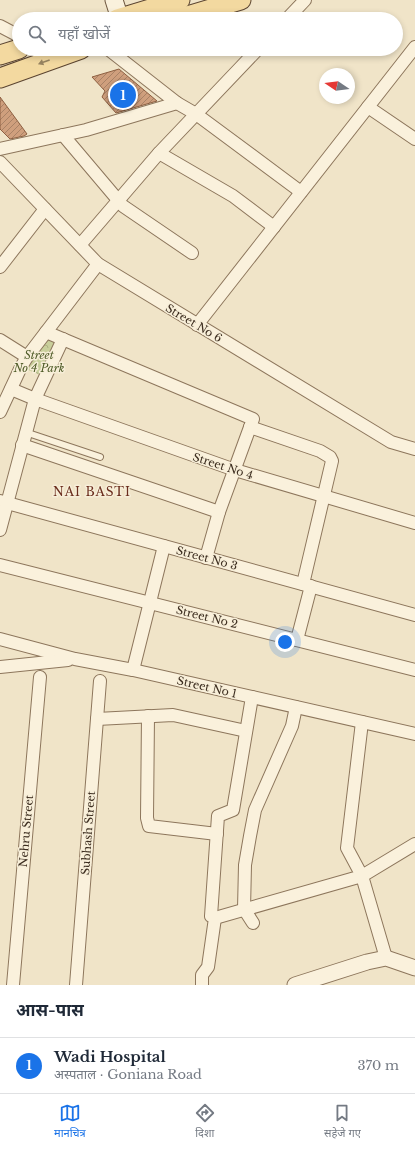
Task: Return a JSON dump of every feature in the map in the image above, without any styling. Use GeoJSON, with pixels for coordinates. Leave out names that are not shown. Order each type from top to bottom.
{"type":"FeatureCollection","features":[{"type":"Feature","properties":{"kind":"main road"},"geometry":{"type":"LineString","coordinates":[[114,0],[117,12]]}},
{"type":"Feature","properties":{"kind":"main road"},"geometry":{"type":"LineString","coordinates":[[141,12],[180,0]]}},
{"type":"Feature","properties":{"kind":"main road"},"geometry":{"type":"LineString","coordinates":[[201,12],[241,0]]}},
{"type":"Feature","properties":{"kind":"main road"},"geometry":{"type":"LineString","coordinates":[[0,55],[12,51]]}},
{"type":"Feature","properties":{"kind":"main road"},"geometry":{"type":"LineString","coordinates":[[0,78],[61,56]]}},
{"type":"Feature","properties":{"kind":"street"},"geometry":{"type":"LineString","coordinates":[[293,12],[305,0]]}},
{"type":"Feature","properties":{"kind":"street"},"geometry":{"type":"LineString","coordinates":[[0,26],[12,32]]}},
{"type":"Feature","properties":{"kind":"street"},"geometry":{"type":"LineString","coordinates":[[197,325],[415,47]]}},
{"type":"Feature","properties":{"kind":"street"},"geometry":{"type":"LineString","coordinates":[[117,56],[177,103],[196,114],[301,192]]}},
{"type":"Feature","properties":{"kind":"street"},"geometry":{"type":"LineString","coordinates":[[80,245],[159,153],[251,56]]}},
{"type":"Feature","properties":{"kind":"street"},"geometry":{"type":"LineString","coordinates":[[0,149],[86,130],[177,103]]}},
{"type":"Feature","properties":{"kind":"street"},"geometry":{"type":"LineString","coordinates":[[368,107],[415,139]]}},
{"type":"Feature","properties":{"kind":"street"},"geometry":{"type":"LineString","coordinates":[[63,135],[123,206],[192,253]]}},
{"type":"Feature","properties":{"kind":"street"},"geometry":{"type":"LineString","coordinates":[[159,153],[233,196],[274,227]]}},
{"type":"Feature","properties":{"kind":"street","name":"Street No 6"},"geometry":{"type":"LineString","coordinates":[[0,162],[98,264],[391,442],[415,449]]}},
{"type":"Feature","properties":{"kind":"street"},"geometry":{"type":"LineString","coordinates":[[0,268],[45,209]]}},
{"type":"Feature","properties":{"kind":"street"},"geometry":{"type":"LineString","coordinates":[[0,412],[27,357],[98,264]]}},
{"type":"Feature","properties":{"kind":"street"},"geometry":{"type":"LineString","coordinates":[[46,332],[253,419],[219,512],[206,558]]}},
{"type":"Feature","properties":{"kind":"street"},"geometry":{"type":"LineString","coordinates":[[0,340],[27,357]]}},
{"type":"Feature","properties":{"kind":"street"},"geometry":{"type":"LineString","coordinates":[[0,530],[4,502],[35,399],[63,340]]}},
{"type":"Feature","properties":{"kind":"street","name":"Street No 4"},"geometry":{"type":"LineString","coordinates":[[11,389],[35,399],[235,470],[415,523]]}},
{"type":"Feature","properties":{"kind":"street"},"geometry":{"type":"LineString","coordinates":[[250,427],[320,451],[330,457],[332,461],[307,585],[298,640]]}},
{"type":"Feature","properties":{"kind":"street"},"geometry":{"type":"LineString","coordinates":[[22,445],[219,512]]}},
{"type":"Feature","properties":{"kind":"street","name":"Street No 3"},"geometry":{"type":"LineString","coordinates":[[4,502],[415,615]]}},
{"type":"Feature","properties":{"kind":"street"},"geometry":{"type":"LineString","coordinates":[[132,670],[164,546]]}},
{"type":"Feature","properties":{"kind":"street","name":"Street No 2"},"geometry":{"type":"LineString","coordinates":[[0,564],[415,670]]}},
{"type":"Feature","properties":{"kind":"street","name":"Street No 1"},"geometry":{"type":"LineString","coordinates":[[0,639],[75,659],[132,670],[415,734]]}},
{"type":"Feature","properties":{"kind":"street"},"geometry":{"type":"LineString","coordinates":[[0,667],[75,659]]}},
{"type":"Feature","properties":{"kind":"street","name":"Nehru Street"},"geometry":{"type":"LineString","coordinates":[[13,985],[40,677]]}},
{"type":"Feature","properties":{"kind":"street","name":"Subhash Street"},"geometry":{"type":"LineString","coordinates":[[76,985],[100,681]]}},
{"type":"Feature","properties":{"kind":"street"},"geometry":{"type":"LineString","coordinates":[[252,697],[233,810],[218,816],[210,916],[215,918],[362,876],[415,844]]}},
{"type":"Feature","properties":{"kind":"street"},"geometry":{"type":"LineString","coordinates":[[254,923],[244,910],[245,865],[255,810],[292,726],[296,707]]}},
{"type":"Feature","properties":{"kind":"street"},"geometry":{"type":"LineString","coordinates":[[97,719],[173,715],[246,731]]}},
{"type":"Feature","properties":{"kind":"street"},"geometry":{"type":"LineString","coordinates":[[148,716],[147,818],[149,826],[217,834]]}},
{"type":"Feature","properties":{"kind":"street"},"geometry":{"type":"LineString","coordinates":[[362,722],[347,848],[362,876],[386,958]]}},
{"type":"Feature","properties":{"kind":"street"},"geometry":{"type":"LineString","coordinates":[[202,985],[202,975],[208,967],[215,918]]}},
{"type":"Feature","properties":{"kind":"street"},"geometry":{"type":"LineString","coordinates":[[295,985],[367,962],[386,958],[415,968]]}},
{"type":"Feature","properties":{"kind":"lane"},"geometry":{"type":"LineString","coordinates":[[25,432],[100,457]]}},
{"type":"Feature","properties":{"kind":"green space","name":"Street No 4 Park"},"geometry":{"type":"Polygon","coordinates":[[[46,332],[63,339],[45,377],[21,367],[46,332]]]}},
{"type":"Feature","properties":{"kind":"building"},"geometry":{"type":"Polygon","coordinates":[[[119,69],[157,101],[116,113],[102,97],[105,91],[92,77],[119,69]]]}},
{"type":"Feature","properties":{"kind":"building"},"geometry":{"type":"Polygon","coordinates":[[[0,97],[27,134],[10,139],[0,129],[0,97]]]}},
{"type":"Feature","properties":{"kind":"place","name":"Wadi Hospital"},"geometry":{"type":"Point","coordinates":[123,95]}},
{"type":"Feature","properties":{"kind":"district","name":"NAI BASTI"},"geometry":{"type":"Point","coordinates":[92,492]}}]}
